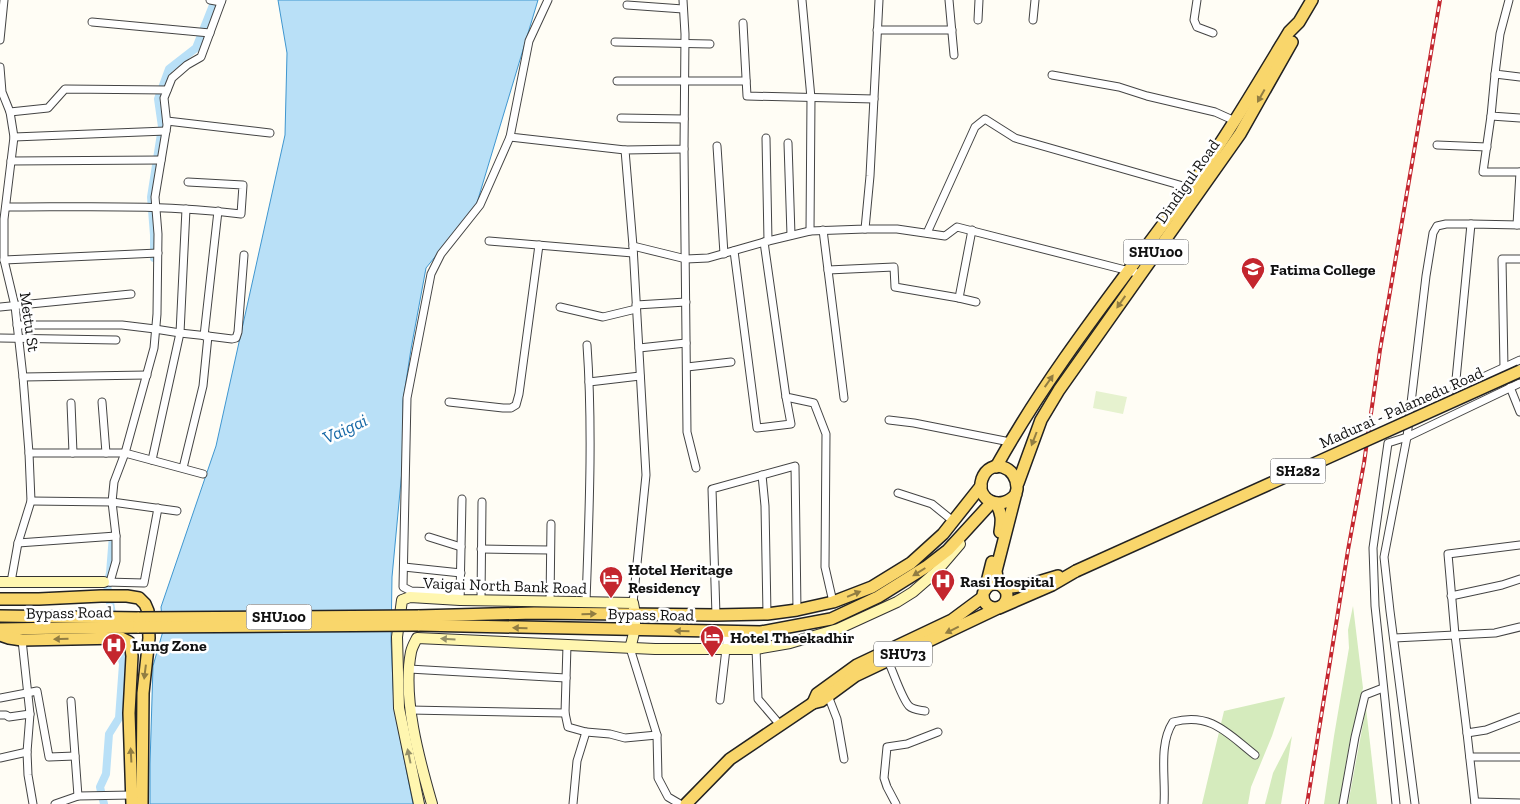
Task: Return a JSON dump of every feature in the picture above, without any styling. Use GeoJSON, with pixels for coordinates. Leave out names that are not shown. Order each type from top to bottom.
{"type":"FeatureCollection","features":[{"type":"Feature","properties":{"kind":"main road","name":"Dindigul Road"},"geometry":{"type":"LineString","coordinates":[[1001,586],[996,571],[1017,489],[1041,420],[1054,397],[1240,134],[1296,34],[1307,1]]}},
{"type":"Feature","properties":{"kind":"main road","name":"Dindigul Road"},"geometry":{"type":"LineString","coordinates":[[996,467],[1046,385],[1190,188],[1235,121],[1289,32],[1299,22]]}},
{"type":"Feature","properties":{"kind":"main road","name":"Madurai - Palamedu Road"},"geometry":{"type":"LineString","coordinates":[[1001,586],[1028,585],[1076,570],[1520,372]]}},
{"type":"Feature","properties":{"kind":"main road"},"geometry":{"type":"LineString","coordinates":[[996,467],[1008,469],[1013,473],[1017,489]]}},
{"type":"Feature","properties":{"kind":"main road","name":"SHU100"},"geometry":{"type":"LineString","coordinates":[[981,486],[981,481],[987,472],[996,467]]}},
{"type":"Feature","properties":{"kind":"main road"},"geometry":{"type":"LineString","coordinates":[[981,486],[984,496],[994,503],[1001,513],[1002,520],[984,593],[988,607],[998,608],[1005,604],[1008,597],[1001,586]]}},
{"type":"Feature","properties":{"kind":"main road","name":"Bypass Road"},"geometry":{"type":"LineString","coordinates":[[418,621],[534,613],[634,609],[716,615],[767,614],[798,610],[833,602],[872,587],[911,564],[943,534],[981,486]]}},
{"type":"Feature","properties":{"kind":"main road","name":"SHU100"},"geometry":{"type":"LineString","coordinates":[[994,503],[1007,502],[1017,489]]}},
{"type":"Feature","properties":{"kind":"main road","name":"Bypass Road"},"geometry":{"type":"LineString","coordinates":[[0,629],[115,628],[139,622],[418,621],[635,631],[761,632],[831,619],[878,597],[926,568],[948,550],[994,503]]}},
{"type":"Feature","properties":{"kind":"main road"},"geometry":{"type":"LineString","coordinates":[[432,804],[410,710],[409,669],[411,649],[417,638],[655,649],[756,649],[790,643],[838,629],[897,602],[913,592],[936,572],[975,526],[974,522]]}},
{"type":"Feature","properties":{"kind":"main road","name":"Madurai - Palamedu Road"},"geometry":{"type":"LineString","coordinates":[[998,608],[1052,585],[1076,570]]}},
{"type":"Feature","properties":{"kind":"main road"},"geometry":{"type":"LineString","coordinates":[[0,582],[108,582]]}},
{"type":"Feature","properties":{"kind":"main road","name":"SHU73"},"geometry":{"type":"LineString","coordinates":[[686,804],[730,759],[813,703],[821,701],[827,692],[857,665],[952,620],[984,593],[990,585],[1001,586]]}},
{"type":"Feature","properties":{"kind":"main road"},"geometry":{"type":"LineString","coordinates":[[0,599],[21,600],[116,596],[139,598],[145,604],[148,611],[149,638],[143,694],[142,804]]}},
{"type":"Feature","properties":{"kind":"main road","name":"Vaigai North Bank Road"},"geometry":{"type":"LineString","coordinates":[[420,804],[399,708],[396,637],[402,600],[410,597],[460,596],[481,600],[586,602],[634,609]]}},
{"type":"Feature","properties":{"kind":"main road","name":"SHU73"},"geometry":{"type":"LineString","coordinates":[[827,692],[855,676],[998,608]]}},
{"type":"Feature","properties":{"kind":"main road"},"geometry":{"type":"LineString","coordinates":[[630,648],[635,631],[634,609]]}},
{"type":"Feature","properties":{"kind":"main road","name":"Bypass Road"},"geometry":{"type":"LineString","coordinates":[[0,616],[115,628]]}},
{"type":"Feature","properties":{"kind":"main road"},"geometry":{"type":"LineString","coordinates":[[0,635],[22,640],[115,628],[129,642],[131,649],[129,713],[132,799]]}},
{"type":"Feature","properties":{"kind":"street"},"geometry":{"type":"LineString","coordinates":[[0,40],[4,0]]}},
{"type":"Feature","properties":{"kind":"street"},"geometry":{"type":"LineString","coordinates":[[462,499],[460,596],[412,591],[403,587],[407,398],[431,274],[441,254],[480,205],[510,137],[529,41],[548,0]]}},
{"type":"Feature","properties":{"kind":"street"},"geometry":{"type":"LineString","coordinates":[[683,0],[687,432],[696,468]]}},
{"type":"Feature","properties":{"kind":"street"},"geometry":{"type":"LineString","coordinates":[[802,0],[811,98],[810,231]]}},
{"type":"Feature","properties":{"kind":"street"},"geometry":{"type":"LineString","coordinates":[[865,228],[870,176],[878,0]]}},
{"type":"Feature","properties":{"kind":"street"},"geometry":{"type":"LineString","coordinates":[[949,0],[954,55]]}},
{"type":"Feature","properties":{"kind":"street"},"geometry":{"type":"LineString","coordinates":[[978,20],[979,0]]}},
{"type":"Feature","properties":{"kind":"street"},"geometry":{"type":"LineString","coordinates":[[1033,20],[1035,0]]}},
{"type":"Feature","properties":{"kind":"street"},"geometry":{"type":"LineString","coordinates":[[1197,0],[1194,20],[1196,27],[1214,33]]}},
{"type":"Feature","properties":{"kind":"street"},"geometry":{"type":"LineString","coordinates":[[1414,804],[1384,557],[1407,437],[1426,276],[1433,233],[1437,226],[1446,224],[1519,225],[1520,172],[1483,172],[1500,34],[1508,0]]}},
{"type":"Feature","properties":{"kind":"street"},"geometry":{"type":"LineString","coordinates":[[158,508],[144,583],[108,582],[116,561],[110,502],[144,375],[154,348],[155,253],[153,207],[158,160],[163,131],[167,121],[163,90],[172,78],[187,65],[201,57],[205,32],[216,1]]}},
{"type":"Feature","properties":{"kind":"street"},"geometry":{"type":"LineString","coordinates":[[627,5],[683,9]]}},
{"type":"Feature","properties":{"kind":"street"},"geometry":{"type":"LineString","coordinates":[[92,22],[205,32]]}},
{"type":"Feature","properties":{"kind":"street"},"geometry":{"type":"LineString","coordinates":[[743,23],[747,96],[874,99]]}},
{"type":"Feature","properties":{"kind":"street"},"geometry":{"type":"LineString","coordinates":[[877,30],[952,30]]}},
{"type":"Feature","properties":{"kind":"street"},"geometry":{"type":"LineString","coordinates":[[615,42],[710,44]]}},
{"type":"Feature","properties":{"kind":"street","name":"Mettu St"},"geometry":{"type":"LineString","coordinates":[[0,66],[1,93],[10,112],[14,137],[6,208],[2,218],[2,251],[15,306],[19,338],[29,453],[31,501],[18,543],[11,582]]}},
{"type":"Feature","properties":{"kind":"street"},"geometry":{"type":"LineString","coordinates":[[1495,74],[1520,77]]}},
{"type":"Feature","properties":{"kind":"street"},"geometry":{"type":"LineString","coordinates":[[1052,75],[1119,87],[1146,96],[1215,112],[1235,121]]}},
{"type":"Feature","properties":{"kind":"street"},"geometry":{"type":"LineString","coordinates":[[617,81],[746,81]]}},
{"type":"Feature","properties":{"kind":"street"},"geometry":{"type":"LineString","coordinates":[[10,112],[48,108],[65,89],[163,90]]}},
{"type":"Feature","properties":{"kind":"street"},"geometry":{"type":"LineString","coordinates":[[1491,116],[1520,118]]}},
{"type":"Feature","properties":{"kind":"street"},"geometry":{"type":"LineString","coordinates":[[621,118],[684,119]]}},
{"type":"Feature","properties":{"kind":"street"},"geometry":{"type":"LineString","coordinates":[[927,233],[975,127],[985,119],[1015,138],[1190,188]]}},
{"type":"Feature","properties":{"kind":"street"},"geometry":{"type":"LineString","coordinates":[[167,121],[270,133]]}},
{"type":"Feature","properties":{"kind":"street"},"geometry":{"type":"LineString","coordinates":[[14,137],[163,131]]}},
{"type":"Feature","properties":{"kind":"street"},"geometry":{"type":"LineString","coordinates":[[510,137],[625,150],[684,149]]}},
{"type":"Feature","properties":{"kind":"street"},"geometry":{"type":"LineString","coordinates":[[734,251],[757,428],[791,424],[766,241],[766,138]]}},
{"type":"Feature","properties":{"kind":"street"},"geometry":{"type":"LineString","coordinates":[[788,143],[792,235]]}},
{"type":"Feature","properties":{"kind":"street"},"geometry":{"type":"LineString","coordinates":[[1437,145],[1486,147]]}},
{"type":"Feature","properties":{"kind":"street"},"geometry":{"type":"LineString","coordinates":[[717,146],[724,254]]}},
{"type":"Feature","properties":{"kind":"street"},"geometry":{"type":"LineString","coordinates":[[625,150],[633,250],[646,475],[634,609]]}},
{"type":"Feature","properties":{"kind":"street"},"geometry":{"type":"LineString","coordinates":[[11,161],[158,160]]}},
{"type":"Feature","properties":{"kind":"street"},"geometry":{"type":"LineString","coordinates":[[6,208],[153,207],[241,214],[243,185],[188,182]]}},
{"type":"Feature","properties":{"kind":"street"},"geometry":{"type":"LineString","coordinates":[[152,460],[180,334],[186,209]]}},
{"type":"Feature","properties":{"kind":"street"},"geometry":{"type":"LineString","coordinates":[[183,468],[203,386],[218,211]]}},
{"type":"Feature","properties":{"kind":"street"},"geometry":{"type":"LineString","coordinates":[[1472,224],[1455,390],[1520,360]]}},
{"type":"Feature","properties":{"kind":"street"},"geometry":{"type":"LineString","coordinates":[[489,241],[633,250],[686,259],[708,258],[766,241],[810,231],[865,228],[897,229],[945,236],[957,226],[1141,274]]}},
{"type":"Feature","properties":{"kind":"street"},"geometry":{"type":"LineString","coordinates":[[822,230],[844,398]]}},
{"type":"Feature","properties":{"kind":"street"},"geometry":{"type":"LineString","coordinates":[[959,298],[972,230]]}},
{"type":"Feature","properties":{"kind":"street"},"geometry":{"type":"LineString","coordinates":[[449,402],[503,408],[511,408],[516,405],[521,384],[538,245]]}},
{"type":"Feature","properties":{"kind":"street"},"geometry":{"type":"LineString","coordinates":[[4,260],[155,253]]}},
{"type":"Feature","properties":{"kind":"street"},"geometry":{"type":"LineString","coordinates":[[17,325],[122,325],[154,328],[180,334],[236,338],[244,255]]}},
{"type":"Feature","properties":{"kind":"street"},"geometry":{"type":"LineString","coordinates":[[1504,368],[1502,259],[1520,259]]}},
{"type":"Feature","properties":{"kind":"street"},"geometry":{"type":"LineString","coordinates":[[828,270],[894,267],[895,287],[976,302]]}},
{"type":"Feature","properties":{"kind":"street"},"geometry":{"type":"LineString","coordinates":[[0,307],[131,294]]}},
{"type":"Feature","properties":{"kind":"street"},"geometry":{"type":"LineString","coordinates":[[560,307],[603,317],[636,307],[686,302]]}},
{"type":"Feature","properties":{"kind":"street"},"geometry":{"type":"LineString","coordinates":[[0,338],[116,340]]}},
{"type":"Feature","properties":{"kind":"street"},"geometry":{"type":"LineString","coordinates":[[639,348],[686,343]]}},
{"type":"Feature","properties":{"kind":"street"},"geometry":{"type":"LineString","coordinates":[[586,602],[590,494],[587,345]]}},
{"type":"Feature","properties":{"kind":"street"},"geometry":{"type":"LineString","coordinates":[[687,367],[731,362]]}},
{"type":"Feature","properties":{"kind":"street"},"geometry":{"type":"LineString","coordinates":[[23,377],[144,375]]}},
{"type":"Feature","properties":{"kind":"street"},"geometry":{"type":"LineString","coordinates":[[589,382],[640,376]]}},
{"type":"Feature","properties":{"kind":"street"},"geometry":{"type":"LineString","coordinates":[[1396,804],[1375,606],[1373,548],[1388,442],[1407,437],[1520,383]]}},
{"type":"Feature","properties":{"kind":"street"},"geometry":{"type":"LineString","coordinates":[[1510,387],[1520,412]]}},
{"type":"Feature","properties":{"kind":"street"},"geometry":{"type":"LineString","coordinates":[[786,397],[814,403],[826,434],[825,567],[833,602]]}},
{"type":"Feature","properties":{"kind":"street"},"geometry":{"type":"LineString","coordinates":[[102,402],[106,453]]}},
{"type":"Feature","properties":{"kind":"street"},"geometry":{"type":"LineString","coordinates":[[72,403],[73,453]]}},
{"type":"Feature","properties":{"kind":"street"},"geometry":{"type":"LineString","coordinates":[[889,420],[914,423],[1010,442]]}},
{"type":"Feature","properties":{"kind":"street"},"geometry":{"type":"LineString","coordinates":[[29,453],[122,453],[203,474]]}},
{"type":"Feature","properties":{"kind":"street"},"geometry":{"type":"LineString","coordinates":[[716,615],[712,489],[795,466],[798,610]]}},
{"type":"Feature","properties":{"kind":"street"},"geometry":{"type":"LineString","coordinates":[[762,475],[766,506],[767,614]]}},
{"type":"Feature","properties":{"kind":"street"},"geometry":{"type":"LineString","coordinates":[[898,493],[932,504],[952,521]]}},
{"type":"Feature","properties":{"kind":"street"},"geometry":{"type":"LineString","coordinates":[[31,501],[110,502],[176,511]]}},
{"type":"Feature","properties":{"kind":"street"},"geometry":{"type":"LineString","coordinates":[[481,600],[482,502]]}},
{"type":"Feature","properties":{"kind":"street"},"geometry":{"type":"LineString","coordinates":[[550,602],[551,524]]}},
{"type":"Feature","properties":{"kind":"street"},"geometry":{"type":"LineString","coordinates":[[18,543],[114,536]]}},
{"type":"Feature","properties":{"kind":"street"},"geometry":{"type":"LineString","coordinates":[[429,537],[461,547]]}},
{"type":"Feature","properties":{"kind":"street"},"geometry":{"type":"LineString","coordinates":[[1520,545],[1448,554],[1455,635],[1475,803],[1520,803]]}},
{"type":"Feature","properties":{"kind":"street"},"geometry":{"type":"LineString","coordinates":[[481,549],[550,550]]}},
{"type":"Feature","properties":{"kind":"street"},"geometry":{"type":"LineString","coordinates":[[404,566],[461,573]]}},
{"type":"Feature","properties":{"kind":"street"},"geometry":{"type":"LineString","coordinates":[[1451,596],[1502,585],[1520,579]]}},
{"type":"Feature","properties":{"kind":"street"},"geometry":{"type":"LineString","coordinates":[[1394,638],[1495,633],[1520,627]]}},
{"type":"Feature","properties":{"kind":"street"},"geometry":{"type":"LineString","coordinates":[[720,700],[728,632]]}},
{"type":"Feature","properties":{"kind":"street"},"geometry":{"type":"LineString","coordinates":[[22,640],[30,714],[27,752],[28,775],[33,804]]}},
{"type":"Feature","properties":{"kind":"street"},"geometry":{"type":"LineString","coordinates":[[567,645],[565,713],[568,727],[625,738],[657,736]]}},
{"type":"Feature","properties":{"kind":"street"},"geometry":{"type":"LineString","coordinates":[[630,648],[657,736],[658,778],[668,796],[680,804]]}},
{"type":"Feature","properties":{"kind":"street"},"geometry":{"type":"LineString","coordinates":[[756,649],[758,699],[781,726]]}},
{"type":"Feature","properties":{"kind":"street"},"geometry":{"type":"LineString","coordinates":[[888,661],[909,706],[925,711]]}},
{"type":"Feature","properties":{"kind":"street"},"geometry":{"type":"LineString","coordinates":[[409,669],[566,678]]}},
{"type":"Feature","properties":{"kind":"street"},"geometry":{"type":"LineString","coordinates":[[1343,804],[1365,695],[1383,688]]}},
{"type":"Feature","properties":{"kind":"street"},"geometry":{"type":"LineString","coordinates":[[0,698],[38,692],[49,757],[75,756]]}},
{"type":"Feature","properties":{"kind":"street"},"geometry":{"type":"LineString","coordinates":[[827,692],[837,719],[844,759]]}},
{"type":"Feature","properties":{"kind":"street"},"geometry":{"type":"LineString","coordinates":[[71,701],[78,796]]}},
{"type":"Feature","properties":{"kind":"street"},"geometry":{"type":"LineString","coordinates":[[410,710],[565,713]]}},
{"type":"Feature","properties":{"kind":"street"},"geometry":{"type":"LineString","coordinates":[[0,715],[9,717],[30,714]]}},
{"type":"Feature","properties":{"kind":"street"},"geometry":{"type":"LineString","coordinates":[[1468,733],[1486,730],[1520,717]]}},
{"type":"Feature","properties":{"kind":"street"},"geometry":{"type":"LineString","coordinates":[[1164,804],[1164,754],[1168,730],[1173,722],[1187,718],[1205,720],[1227,732],[1255,755]]}},
{"type":"Feature","properties":{"kind":"street"},"geometry":{"type":"LineString","coordinates":[[573,804],[577,761],[586,732]]}},
{"type":"Feature","properties":{"kind":"street"},"geometry":{"type":"LineString","coordinates":[[896,804],[884,778],[887,747],[907,744],[938,732]]}},
{"type":"Feature","properties":{"kind":"street"},"geometry":{"type":"LineString","coordinates":[[0,758],[27,752]]}},
{"type":"Feature","properties":{"kind":"street"},"geometry":{"type":"LineString","coordinates":[[1470,758],[1520,757]]}},
{"type":"Feature","properties":{"kind":"street"},"geometry":{"type":"LineString","coordinates":[[54,804],[78,796],[106,795],[132,799]]}},
{"type":"Feature","properties":{"kind":"green space"},"geometry":{"type":"Polygon","coordinates":[[[1096,391],[1127,397],[1123,414],[1093,408],[1096,391]]]}},
{"type":"Feature","properties":{"kind":"green space"},"geometry":{"type":"Polygon","coordinates":[[[1353,606],[1363,688],[1350,740],[1339,804],[1324,804],[1349,648],[1348,630],[1353,606]]]}},
{"type":"Feature","properties":{"kind":"green space"},"geometry":{"type":"Polygon","coordinates":[[[1285,697],[1272,736],[1251,787],[1248,804],[1202,804],[1224,711],[1285,697]]]}},
{"type":"Feature","properties":{"kind":"green space"},"geometry":{"type":"Polygon","coordinates":[[[1366,708],[1377,804],[1348,804],[1366,708]]]}},
{"type":"Feature","properties":{"kind":"green space"},"geometry":{"type":"Polygon","coordinates":[[[1292,736],[1281,804],[1265,804],[1273,773],[1292,736]]]}},
{"type":"Feature","properties":{"kind":"water","name":"Vaigai"},"geometry":{"type":"Polygon","coordinates":[[[278,0],[538,0],[476,206],[426,268],[411,349],[403,401],[404,449],[392,577],[391,641],[394,707],[413,804],[150,804],[153,666],[163,631],[161,607],[216,446],[285,135],[287,53],[278,0]]]}},
{"type":"Feature","properties":{"kind":"waterway"},"geometry":{"type":"LineString","coordinates":[[154,258],[151,197],[162,127],[158,99],[169,69],[196,48],[215,0]]}},
{"type":"Feature","properties":{"kind":"waterway"},"geometry":{"type":"LineString","coordinates":[[113,535],[110,573],[107,585],[113,620]]}},
{"type":"Feature","properties":{"kind":"waterway"},"geometry":{"type":"LineString","coordinates":[[104,804],[100,787],[106,774],[109,734],[119,718],[123,664],[116,634]]}},
{"type":"Feature","properties":{"kind":"railway"},"geometry":{"type":"LineString","coordinates":[[1307,804],[1364,463],[1380,350],[1440,0]]}},
{"type":"Feature","properties":{"kind":"place","name":"Fatima College"},"geometry":{"type":"Point","coordinates":[1253,290]}},
{"type":"Feature","properties":{"kind":"place","name":"Hotel Heritage Residency"},"geometry":{"type":"Point","coordinates":[611,599]}},
{"type":"Feature","properties":{"kind":"place","name":"Rasi Hospital"},"geometry":{"type":"Point","coordinates":[943,602]}},
{"type":"Feature","properties":{"kind":"place","name":"Hotel Theekadhir"},"geometry":{"type":"Point","coordinates":[712,658]}},
{"type":"Feature","properties":{"kind":"place","name":"Lung Zone"},"geometry":{"type":"Point","coordinates":[114,666]}}]}
